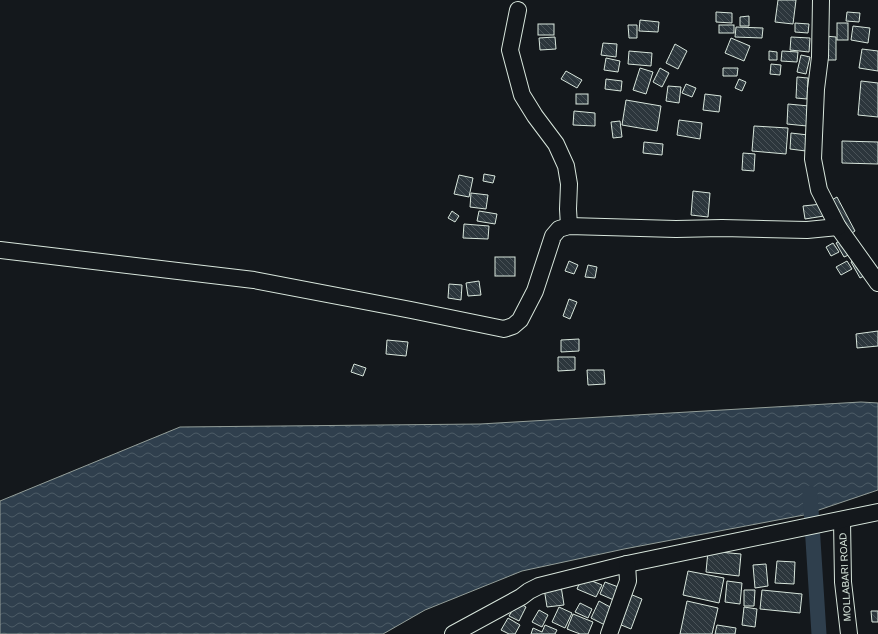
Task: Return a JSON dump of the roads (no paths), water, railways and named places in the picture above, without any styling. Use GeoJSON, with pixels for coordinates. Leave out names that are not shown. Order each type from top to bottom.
{"type":"FeatureCollection","features":[{"type":"Feature","properties":{"kind":"street"},"geometry":{"type":"LineString","coordinates":[[821,0],[820,58],[816,89],[813,159],[819,190],[838,227],[878,283]]}},
{"type":"Feature","properties":{"kind":"street"},"geometry":{"type":"LineString","coordinates":[[518,10],[510,50],[522,95],[535,116],[556,144],[566,166],[569,184],[569,226]]}},
{"type":"Feature","properties":{"kind":"street"},"geometry":{"type":"LineString","coordinates":[[0,250],[254,280],[504,329],[513,326],[520,320],[535,291],[553,236],[559,229],[569,226],[641,229],[722,228],[807,230],[838,227]]}},
{"type":"Feature","properties":{"kind":"street"},"geometry":{"type":"LineString","coordinates":[[453,634],[539,586],[627,564],[802,529],[878,512]]}},
{"type":"Feature","properties":{"kind":"street","name":"MOLLABARI ROAD"},"geometry":{"type":"LineString","coordinates":[[842,520],[844,582],[849,634]]}},
{"type":"Feature","properties":{"kind":"street"},"geometry":{"type":"LineString","coordinates":[[609,634],[628,582],[627,564]]}},
{"type":"Feature","properties":{"kind":"water"},"geometry":{"type":"Polygon","coordinates":[[[861,402],[878,403],[878,490],[804,515],[624,549],[522,571],[425,610],[383,634],[0,634],[0,501],[180,427],[480,424],[861,402]]]}},
{"type":"Feature","properties":{"kind":"waterway"},"geometry":{"type":"LineString","coordinates":[[810,493],[819,634]]}}]}
